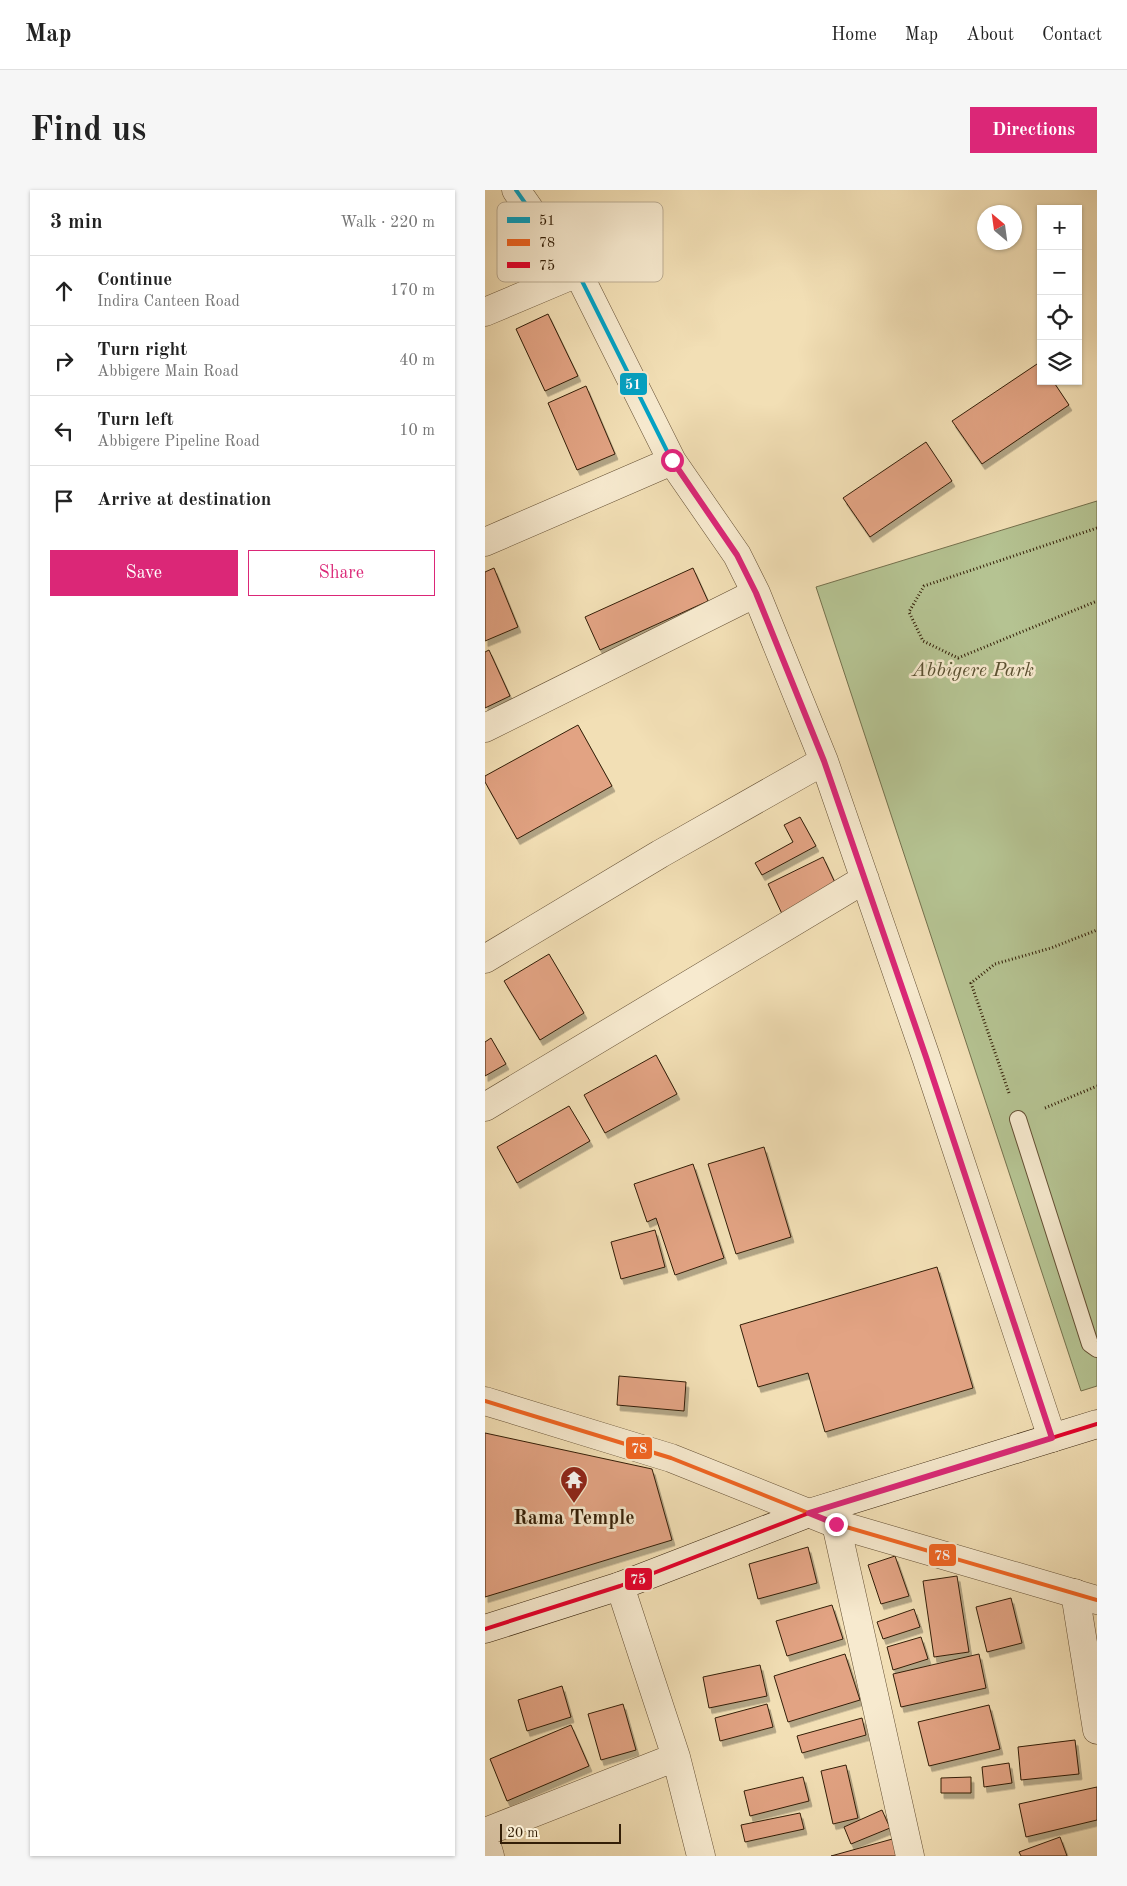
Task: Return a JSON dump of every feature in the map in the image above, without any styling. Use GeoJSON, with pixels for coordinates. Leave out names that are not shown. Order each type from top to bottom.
{"type":"FeatureCollection","features":[{"type":"Feature","properties":{"kind":"street"},"geometry":{"type":"LineString","coordinates":[[516,190],[524,202]]}},
{"type":"Feature","properties":{"kind":"street"},"geometry":{"type":"LineString","coordinates":[[485,312],[556,282]]}},
{"type":"Feature","properties":{"kind":"street"},"geometry":{"type":"LineString","coordinates":[[582,282],[672,460],[737,555],[756,593],[824,761],[926,1057],[1052,1438]]}},
{"type":"Feature","properties":{"kind":"street"},"geometry":{"type":"LineString","coordinates":[[485,542],[672,460]]}},
{"type":"Feature","properties":{"kind":"street"},"geometry":{"type":"LineString","coordinates":[[485,728],[756,593]]}},
{"type":"Feature","properties":{"kind":"street"},"geometry":{"type":"LineString","coordinates":[[485,959],[652,859],[824,761]]}},
{"type":"Feature","properties":{"kind":"street"},"geometry":{"type":"LineString","coordinates":[[485,1107],[865,879]]}},
{"type":"Feature","properties":{"kind":"street"},"geometry":{"type":"LineString","coordinates":[[485,1401],[671,1458],[836,1524],[1086,1596],[1097,1730]]}},
{"type":"Feature","properties":{"kind":"street"},"geometry":{"type":"LineString","coordinates":[[485,1629],[620,1586],[809,1513],[1097,1424]]}},
{"type":"Feature","properties":{"kind":"street"},"geometry":{"type":"LineString","coordinates":[[836,1524],[910,1856]]}},
{"type":"Feature","properties":{"kind":"street"},"geometry":{"type":"LineString","coordinates":[[620,1586],[676,1757],[701,1856]]}},
{"type":"Feature","properties":{"kind":"street"},"geometry":{"type":"LineString","coordinates":[[485,1832],[676,1757]]}},
{"type":"Feature","properties":{"kind":"street"},"geometry":{"type":"LineString","coordinates":[[485,1839],[490,1856]]}},
{"type":"Feature","properties":{"kind":"lane"},"geometry":{"type":"LineString","coordinates":[[1018,1119],[1090,1344],[1097,1349]]}},
{"type":"Feature","properties":{"kind":"path"},"geometry":{"type":"LineString","coordinates":[[1097,528],[924,586],[909,612],[923,641],[958,658],[1097,601]]}},
{"type":"Feature","properties":{"kind":"path"},"geometry":{"type":"LineString","coordinates":[[1097,930],[1051,948],[995,964],[971,983],[1018,1119],[1097,1086]]}},
{"type":"Feature","properties":{"kind":"green space","name":"Abbigere Park"},"geometry":{"type":"Polygon","coordinates":[[[1097,501],[1097,1386],[1081,1391],[816,587],[1097,501]]]}},
{"type":"Feature","properties":{"kind":"building"},"geometry":{"type":"Polygon","coordinates":[[[548,314],[578,376],[545,391],[516,329],[548,314]]]}},
{"type":"Feature","properties":{"kind":"building"},"geometry":{"type":"Polygon","coordinates":[[[1037,364],[1037,385],[1056,385],[1069,405],[982,464],[952,421],[1037,364]]]}},
{"type":"Feature","properties":{"kind":"building"},"geometry":{"type":"Polygon","coordinates":[[[586,386],[615,454],[577,470],[548,403],[586,386]]]}},
{"type":"Feature","properties":{"kind":"building"},"geometry":{"type":"Polygon","coordinates":[[[926,442],[952,481],[870,537],[843,498],[926,442]]]}},
{"type":"Feature","properties":{"kind":"building"},"geometry":{"type":"Polygon","coordinates":[[[494,568],[518,627],[485,641],[485,572],[494,568]]]}},
{"type":"Feature","properties":{"kind":"building"},"geometry":{"type":"Polygon","coordinates":[[[693,568],[708,601],[600,650],[585,617],[693,568]]]}},
{"type":"Feature","properties":{"kind":"building"},"geometry":{"type":"Polygon","coordinates":[[[489,650],[510,696],[485,708],[485,652],[489,650]]]}},
{"type":"Feature","properties":{"kind":"building"},"geometry":{"type":"Polygon","coordinates":[[[578,725],[612,786],[517,839],[485,782],[485,776],[578,725]]]}},
{"type":"Feature","properties":{"kind":"building"},"geometry":{"type":"Polygon","coordinates":[[[800,817],[816,846],[762,875],[755,863],[793,842],[784,825],[800,817]]]}},
{"type":"Feature","properties":{"kind":"building"},"geometry":{"type":"Polygon","coordinates":[[[823,857],[838,889],[783,916],[768,884],[823,857]]]}},
{"type":"Feature","properties":{"kind":"building"},"geometry":{"type":"Polygon","coordinates":[[[549,954],[584,1013],[540,1040],[504,981],[549,954]]]}},
{"type":"Feature","properties":{"kind":"building"},"geometry":{"type":"Polygon","coordinates":[[[491,1038],[506,1064],[485,1076],[485,1042],[491,1038]]]}},
{"type":"Feature","properties":{"kind":"building"},"geometry":{"type":"Polygon","coordinates":[[[656,1055],[677,1094],[605,1133],[584,1095],[656,1055]]]}},
{"type":"Feature","properties":{"kind":"building"},"geometry":{"type":"Polygon","coordinates":[[[569,1106],[590,1141],[517,1183],[497,1147],[569,1106]]]}},
{"type":"Feature","properties":{"kind":"building"},"geometry":{"type":"Polygon","coordinates":[[[764,1147],[791,1237],[736,1254],[708,1164],[764,1147]]]}},
{"type":"Feature","properties":{"kind":"building"},"geometry":{"type":"Polygon","coordinates":[[[693,1164],[724,1258],[675,1275],[656,1218],[647,1222],[634,1184],[693,1164]]]}},
{"type":"Feature","properties":{"kind":"building"},"geometry":{"type":"Polygon","coordinates":[[[655,1230],[665,1267],[621,1279],[611,1242],[655,1230]]]}},
{"type":"Feature","properties":{"kind":"building"},"geometry":{"type":"Polygon","coordinates":[[[937,1267],[973,1388],[825,1432],[808,1373],[758,1387],[740,1325],[937,1267]]]}},
{"type":"Feature","properties":{"kind":"building"},"geometry":{"type":"Polygon","coordinates":[[[619,1376],[686,1382],[684,1411],[617,1405],[619,1376]]]}},
{"type":"Feature","properties":{"kind":"building","name":"Rama Temple"},"geometry":{"type":"Polygon","coordinates":[[[485,1433],[652,1469],[672,1540],[485,1597],[485,1433]]]}},
{"type":"Feature","properties":{"kind":"building"},"geometry":{"type":"Polygon","coordinates":[[[808,1547],[817,1583],[758,1599],[749,1564],[808,1547]]]}},
{"type":"Feature","properties":{"kind":"building"},"geometry":{"type":"Polygon","coordinates":[[[895,1556],[909,1596],[881,1604],[868,1565],[895,1556]]]}},
{"type":"Feature","properties":{"kind":"building"},"geometry":{"type":"Polygon","coordinates":[[[957,1576],[969,1652],[934,1657],[923,1581],[957,1576]]]}},
{"type":"Feature","properties":{"kind":"building"},"geometry":{"type":"Polygon","coordinates":[[[1011,1598],[1022,1643],[987,1652],[976,1607],[1011,1598]]]}},
{"type":"Feature","properties":{"kind":"building"},"geometry":{"type":"Polygon","coordinates":[[[832,1605],[843,1639],[787,1656],[776,1621],[832,1605]]]}},
{"type":"Feature","properties":{"kind":"building"},"geometry":{"type":"Polygon","coordinates":[[[914,1609],[920,1627],[883,1639],[877,1622],[914,1609]]]}},
{"type":"Feature","properties":{"kind":"building"},"geometry":{"type":"Polygon","coordinates":[[[921,1637],[928,1659],[893,1670],[887,1647],[921,1637]]]}},
{"type":"Feature","properties":{"kind":"building"},"geometry":{"type":"Polygon","coordinates":[[[845,1654],[860,1700],[788,1722],[774,1676],[845,1654]]]}},
{"type":"Feature","properties":{"kind":"building"},"geometry":{"type":"Polygon","coordinates":[[[979,1654],[986,1688],[901,1707],[893,1674],[979,1654]]]}},
{"type":"Feature","properties":{"kind":"building"},"geometry":{"type":"Polygon","coordinates":[[[760,1665],[767,1696],[709,1708],[703,1677],[760,1665]]]}},
{"type":"Feature","properties":{"kind":"building"},"geometry":{"type":"Polygon","coordinates":[[[562,1686],[571,1717],[527,1731],[518,1700],[562,1686]]]}},
{"type":"Feature","properties":{"kind":"building"},"geometry":{"type":"Polygon","coordinates":[[[623,1704],[636,1750],[601,1760],[588,1714],[623,1704]]]}},
{"type":"Feature","properties":{"kind":"building"},"geometry":{"type":"Polygon","coordinates":[[[767,1704],[773,1727],[720,1741],[715,1718],[767,1704]]]}},
{"type":"Feature","properties":{"kind":"building"},"geometry":{"type":"Polygon","coordinates":[[[989,1705],[1000,1749],[929,1766],[918,1722],[989,1705]]]}},
{"type":"Feature","properties":{"kind":"building"},"geometry":{"type":"Polygon","coordinates":[[[862,1718],[866,1735],[802,1753],[797,1736],[862,1718]]]}},
{"type":"Feature","properties":{"kind":"building"},"geometry":{"type":"Polygon","coordinates":[[[571,1725],[589,1766],[507,1801],[490,1759],[571,1725]]]}},
{"type":"Feature","properties":{"kind":"building"},"geometry":{"type":"Polygon","coordinates":[[[1075,1740],[1079,1774],[1021,1780],[1018,1747],[1075,1740]]]}},
{"type":"Feature","properties":{"kind":"building"},"geometry":{"type":"Polygon","coordinates":[[[1009,1763],[1012,1783],[984,1787],[982,1767],[1009,1763]]]}},
{"type":"Feature","properties":{"kind":"building"},"geometry":{"type":"Polygon","coordinates":[[[846,1765],[858,1818],[833,1824],[821,1771],[846,1765]]]}},
{"type":"Feature","properties":{"kind":"building"},"geometry":{"type":"Polygon","coordinates":[[[803,1777],[809,1801],[750,1816],[744,1791],[803,1777]]]}},
{"type":"Feature","properties":{"kind":"building"},"geometry":{"type":"Polygon","coordinates":[[[971,1777],[971,1793],[941,1793],[941,1778],[971,1777]]]}},
{"type":"Feature","properties":{"kind":"building"},"geometry":{"type":"Polygon","coordinates":[[[1097,1787],[1097,1820],[1026,1837],[1019,1804],[1097,1787]]]}},
{"type":"Feature","properties":{"kind":"building"},"geometry":{"type":"Polygon","coordinates":[[[882,1810],[890,1828],[851,1844],[844,1827],[882,1810]]]}},
{"type":"Feature","properties":{"kind":"building"},"geometry":{"type":"Polygon","coordinates":[[[800,1813],[804,1829],[745,1842],[741,1825],[800,1813]]]}},
{"type":"Feature","properties":{"kind":"building"},"geometry":{"type":"Polygon","coordinates":[[[1060,1837],[1067,1856],[1021,1856],[1019,1852],[1060,1837]]]}},
{"type":"Feature","properties":{"kind":"building"},"geometry":{"type":"Polygon","coordinates":[[[896,1838],[900,1856],[831,1856],[896,1838]]]}},
{"type":"Feature","properties":{"kind":"transit line","name":"51"},"geometry":{"type":"LineString","coordinates":[[516,190],[524,202]]}},
{"type":"Feature","properties":{"kind":"transit line","name":"51"},"geometry":{"type":"LineString","coordinates":[[582,282],[672,461],[737,555],[756,593],[824,761],[926,1057],[1052,1438]]}},
{"type":"Feature","properties":{"kind":"transit line","name":"78"},"geometry":{"type":"LineString","coordinates":[[485,1401],[671,1458],[836,1524],[1097,1600]]}},
{"type":"Feature","properties":{"kind":"transit line","name":"75"},"geometry":{"type":"LineString","coordinates":[[485,1629],[620,1586],[809,1513],[1097,1424]]}},
{"type":"Feature","properties":{"kind":"place","name":"Rama Temple"},"geometry":{"type":"Point","coordinates":[574,1504]}},
{"type":"Feature","properties":{"kind":"route"},"geometry":{"type":"LineString","coordinates":[[672,460],[737,555],[756,593],[824,761],[926,1057],[1052,1438],[809,1513],[836,1524]]}}]}
